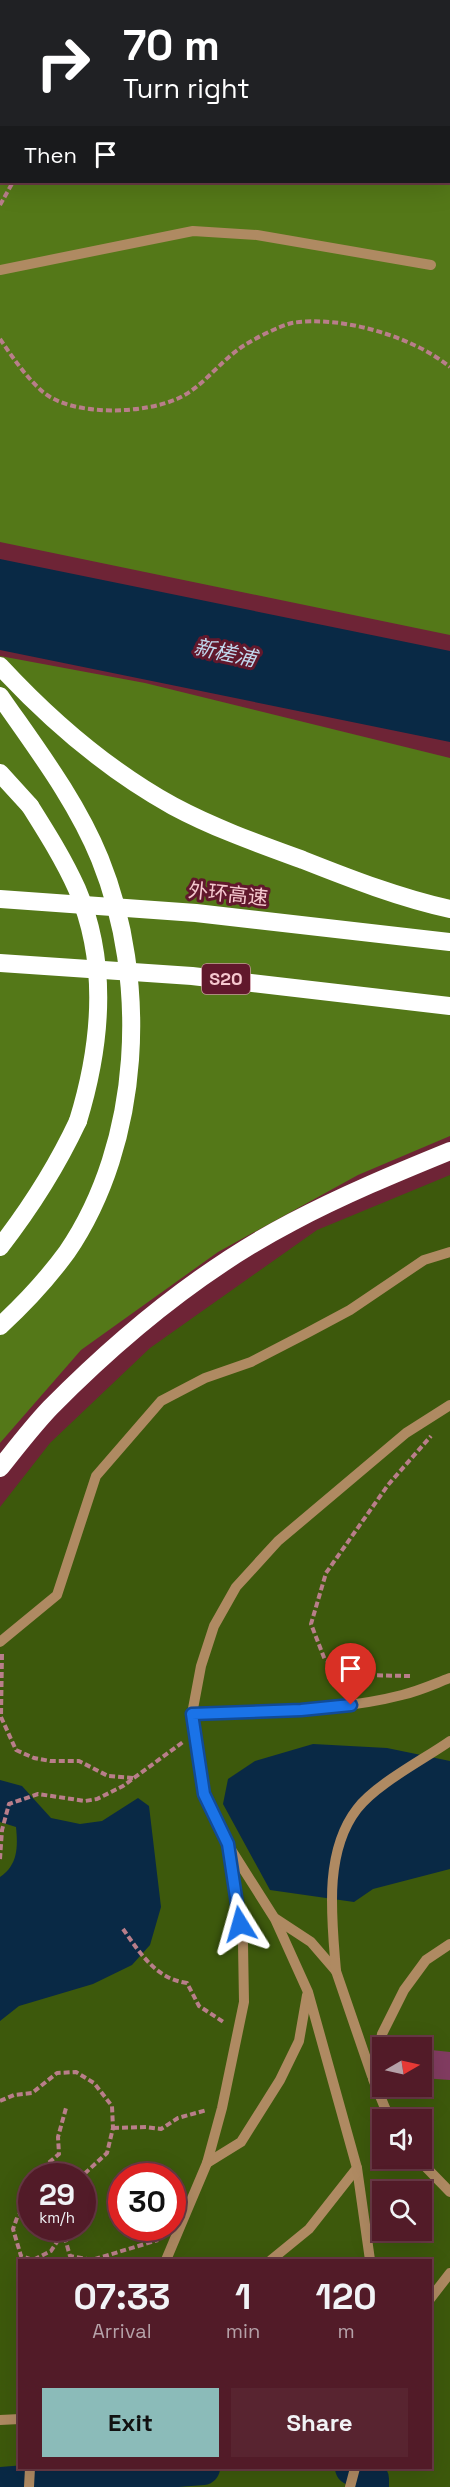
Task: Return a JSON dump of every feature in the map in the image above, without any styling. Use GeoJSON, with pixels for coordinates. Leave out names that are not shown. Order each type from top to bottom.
{"type":"FeatureCollection","features":[{"type":"Feature","properties":{"kind":"highway"},"geometry":{"type":"LineString","coordinates":[[0,666],[45,714],[87,749],[172,805],[221,829],[363,884],[450,909]]}},
{"type":"Feature","properties":{"kind":"highway"},"geometry":{"type":"LineString","coordinates":[[0,696],[68,797],[100,859],[118,917],[131,984],[132,1043],[124,1113],[100,1189],[67,1252],[18,1310],[0,1326]]}},
{"type":"Feature","properties":{"kind":"highway"},"geometry":{"type":"LineString","coordinates":[[0,773],[30,806],[58,851],[78,891],[92,940],[98,982],[98,1027],[92,1076],[78,1122],[37,1199],[0,1247]]}},
{"type":"Feature","properties":{"kind":"highway","name":"外环高速"},"geometry":{"type":"LineString","coordinates":[[0,899],[196,913],[450,942]]}},
{"type":"Feature","properties":{"kind":"highway","name":"S20"},"geometry":{"type":"LineString","coordinates":[[0,963],[192,976],[450,1006]]}},
{"type":"Feature","properties":{"kind":"highway"},"geometry":{"type":"LineString","coordinates":[[0,1468],[48,1410],[124,1338],[204,1276],[290,1223],[381,1179],[450,1151]]}},
{"type":"Feature","properties":{"kind":"street"},"geometry":{"type":"LineString","coordinates":[[0,270],[193,231],[257,235],[431,265]]}},
{"type":"Feature","properties":{"kind":"street"},"geometry":{"type":"LineString","coordinates":[[0,1642],[57,1595],[96,1476],[161,1401],[205,1378],[251,1362],[288,1343],[350,1310],[424,1260],[450,1252]]}},
{"type":"Feature","properties":{"kind":"street"},"geometry":{"type":"LineString","coordinates":[[370,2259],[357,2168],[308,1992],[275,1918],[228,1844],[204,1794],[192,1714],[201,1666],[214,1626],[236,1587],[278,1541],[325,1500],[406,1433],[450,1405]]}},
{"type":"Feature","properties":{"kind":"street"},"geometry":{"type":"LineString","coordinates":[[192,1714],[301,1710],[351,1705],[404,1695],[450,1678]]}},
{"type":"Feature","properties":{"kind":"street"},"geometry":{"type":"LineString","coordinates":[[372,2076],[336,1971],[331,1910],[336,1866],[343,1835],[357,1809],[383,1786],[447,1743]]}},
{"type":"Feature","properties":{"kind":"street"},"geometry":{"type":"LineString","coordinates":[[186,2216],[207,2163],[222,2108],[244,2002],[243,1944],[228,1844]]}},
{"type":"Feature","properties":{"kind":"street"},"geometry":{"type":"LineString","coordinates":[[275,1918],[312,1942],[336,1971]]}},
{"type":"Feature","properties":{"kind":"street"},"geometry":{"type":"LineString","coordinates":[[381,2037],[404,1990],[426,1960],[450,1944]]}},
{"type":"Feature","properties":{"kind":"street"},"geometry":{"type":"LineString","coordinates":[[207,2163],[241,2142],[280,2080],[299,2041],[308,1992]]}},
{"type":"Feature","properties":{"kind":"street"},"geometry":{"type":"LineString","coordinates":[[272,2259],[309,2229],[357,2168]]}},
{"type":"Feature","properties":{"kind":"street"},"geometry":{"type":"LineString","coordinates":[[428,2169],[450,2192]]}},
{"type":"Feature","properties":{"kind":"street"},"geometry":{"type":"LineString","coordinates":[[166,2259],[175,2241]]}},
{"type":"Feature","properties":{"kind":"street"},"geometry":{"type":"LineString","coordinates":[[432,2296],[450,2273]]}},
{"type":"Feature","properties":{"kind":"street"},"geometry":{"type":"LineString","coordinates":[[0,2420],[18,2419]]}},
{"type":"Feature","properties":{"kind":"street"},"geometry":{"type":"LineString","coordinates":[[29,2487],[30,2469]]}},
{"type":"Feature","properties":{"kind":"street"},"geometry":{"type":"LineString","coordinates":[[350,2487],[355,2469]]}},
{"type":"Feature","properties":{"kind":"path"},"geometry":{"type":"LineString","coordinates":[[0,205],[12,183]]}},
{"type":"Feature","properties":{"kind":"path"},"geometry":{"type":"LineString","coordinates":[[0,339],[19,368],[45,394],[73,404],[109,412],[149,408],[181,397],[240,348],[290,324],[328,321],[380,333],[435,354],[450,367]]}},
{"type":"Feature","properties":{"kind":"path"},"geometry":{"type":"LineString","coordinates":[[418,1676],[359,1675],[325,1660],[311,1624],[326,1573],[388,1485],[433,1434]]}},
{"type":"Feature","properties":{"kind":"path"},"geometry":{"type":"LineString","coordinates":[[0,1642],[3,1664],[1,1717],[16,1750],[34,1758],[50,1761],[80,1761],[108,1776],[133,1778]]}},
{"type":"Feature","properties":{"kind":"path"},"geometry":{"type":"LineString","coordinates":[[0,1859],[2,1830],[9,1804],[38,1794],[85,1802],[97,1799],[133,1778],[196,1733]]}},
{"type":"Feature","properties":{"kind":"path"},"geometry":{"type":"LineString","coordinates":[[123,1929],[146,1962],[170,1981],[187,1983],[199,2006],[221,2018],[237,2037]]}},
{"type":"Feature","properties":{"kind":"path"},"geometry":{"type":"LineString","coordinates":[[0,2101],[14,2095],[32,2093],[57,2073],[76,2072],[94,2083],[112,2106],[114,2128],[107,2153],[96,2163]]}},
{"type":"Feature","properties":{"kind":"path"},"geometry":{"type":"LineString","coordinates":[[48,2163],[59,2154],[58,2137],[66,2108]]}},
{"type":"Feature","properties":{"kind":"path"},"geometry":{"type":"LineString","coordinates":[[114,2128],[161,2129],[178,2118],[222,2108]]}},
{"type":"Feature","properties":{"kind":"path"},"geometry":{"type":"LineString","coordinates":[[18,2215],[13,2229],[21,2256],[30,2259]]}},
{"type":"Feature","properties":{"kind":"path"},"geometry":{"type":"LineString","coordinates":[[35,2259],[51,2251],[58,2241]]}},
{"type":"Feature","properties":{"kind":"path"},"geometry":{"type":"LineString","coordinates":[[65,2241],[70,2256],[86,2259]]}},
{"type":"Feature","properties":{"kind":"path"},"geometry":{"type":"LineString","coordinates":[[95,2259],[153,2241]]}},
{"type":"Feature","properties":{"kind":"green space"},"geometry":{"type":"Polygon","coordinates":[[[0,183],[450,183],[450,635],[0,542],[0,183]]]}},
{"type":"Feature","properties":{"kind":"green space"},"geometry":{"type":"Polygon","coordinates":[[[0,656],[145,683],[450,758],[450,1136],[358,1175],[218,1252],[81,1350],[0,1443],[0,656]]]}},
{"type":"Feature","properties":{"kind":"green space"},"geometry":{"type":"Polygon","coordinates":[[[450,1175],[450,2487],[0,2487],[0,1507],[50,1443],[150,1348],[317,1230],[450,1175]]]}},
{"type":"Feature","properties":{"kind":"water","name":"新槎浦"},"geometry":{"type":"Polygon","coordinates":[[[0,559],[450,651],[450,742],[0,650],[0,559]]]}},
{"type":"Feature","properties":{"kind":"water"},"geometry":{"type":"Polygon","coordinates":[[[313,1744],[387,1748],[450,1761],[450,1869],[373,1889],[354,1902],[270,1890],[223,1804],[228,1779],[255,1761],[313,1744]]]}},
{"type":"Feature","properties":{"kind":"water"},"geometry":{"type":"Polygon","coordinates":[[[0,1780],[22,1786],[51,1818],[80,1824],[102,1821],[138,1798],[149,1806],[161,1907],[150,1945],[132,1965],[93,1984],[19,2006],[0,2021],[0,1877],[14,1861],[17,1842],[16,1827],[0,1822],[0,1780]]]}},
{"type":"Feature","properties":{"kind":"building"},"geometry":{"type":"Polygon","coordinates":[[[432,2050],[450,2052],[450,2080],[432,2079],[432,2050]]]}},
{"type":"Feature","properties":{"kind":"waterway"},"geometry":{"type":"LineString","coordinates":[[0,2484],[190,2469]]}},
{"type":"Feature","properties":{"kind":"waterway"},"geometry":{"type":"LineString","coordinates":[[354,2469],[372,2479],[372,2487]]}},
{"type":"Feature","properties":{"kind":"route"},"geometry":{"type":"LineString","coordinates":[[240,1924],[228,1844],[204,1794],[192,1714],[301,1710],[351,1705]]}}]}
